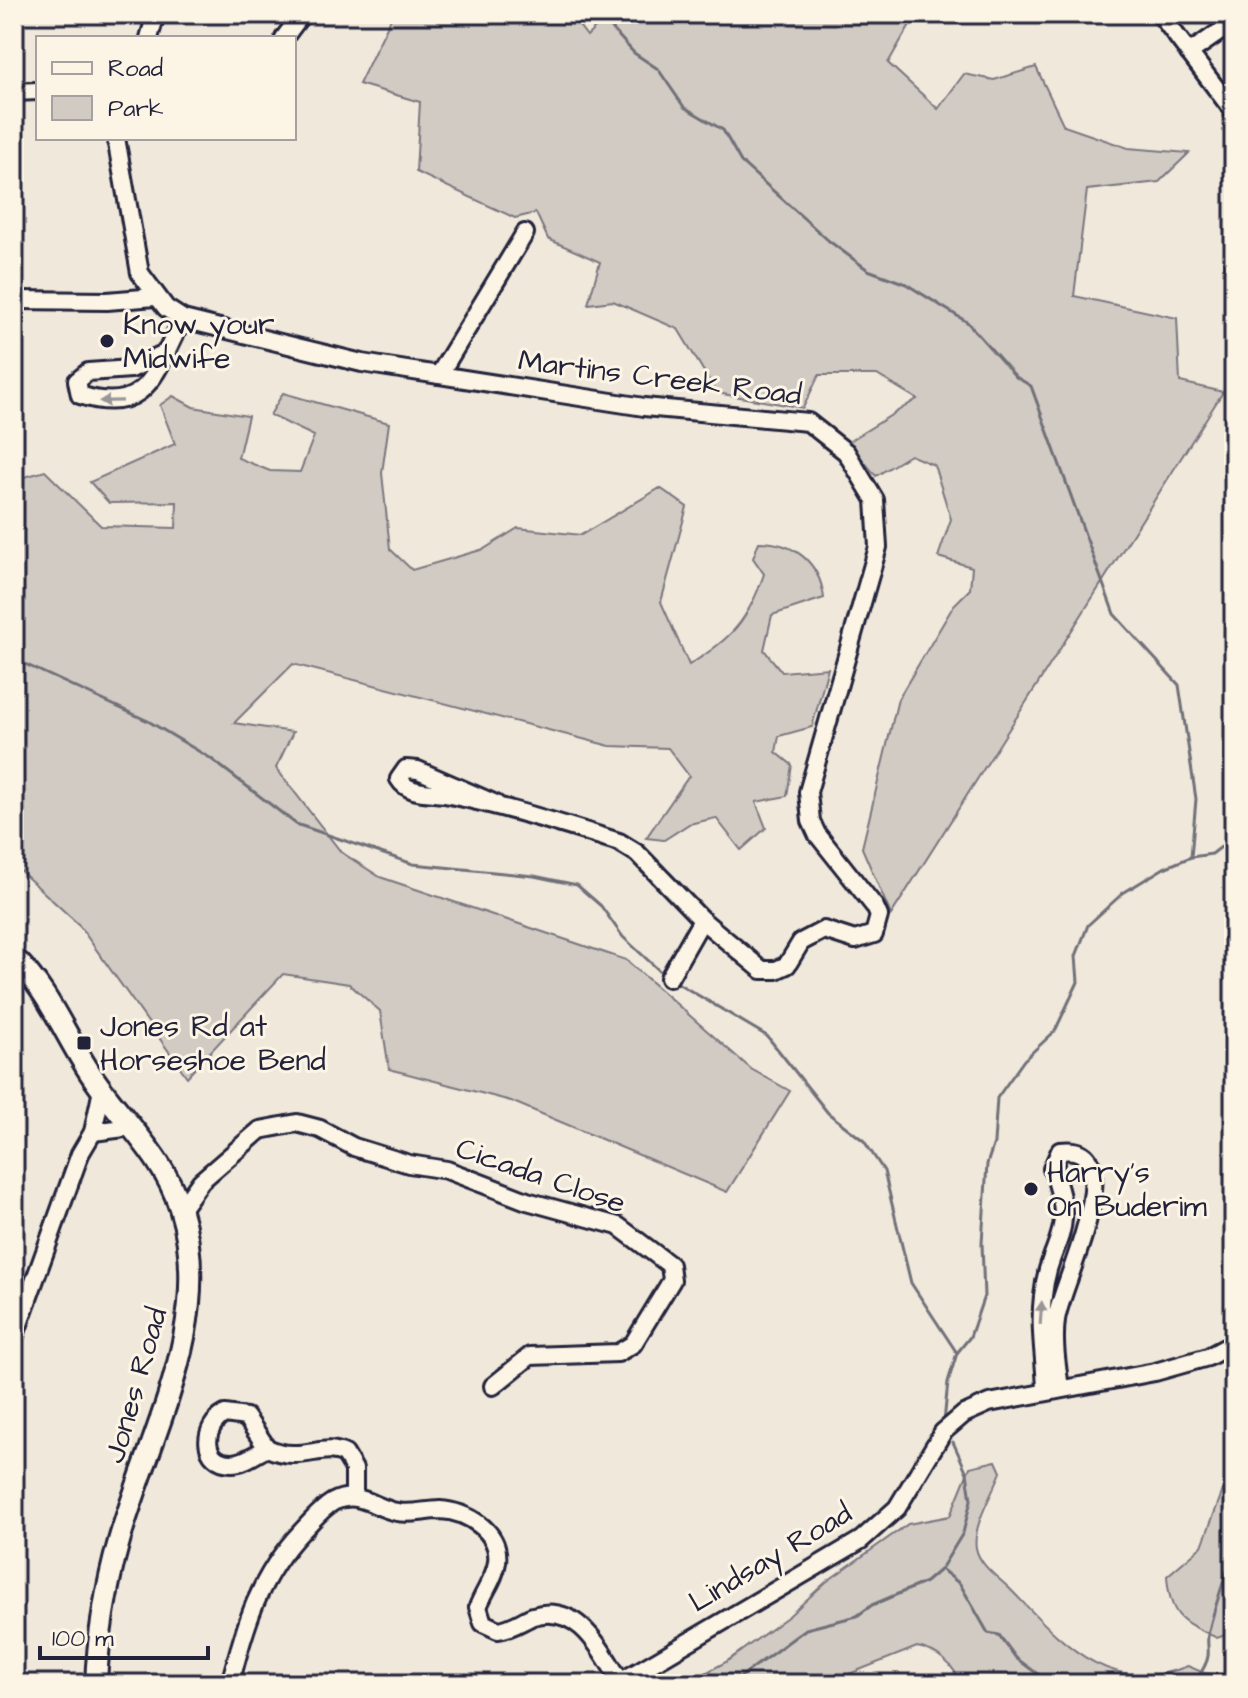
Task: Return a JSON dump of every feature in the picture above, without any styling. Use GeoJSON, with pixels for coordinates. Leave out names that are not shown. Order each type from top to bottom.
{"type":"FeatureCollection","features":[{"type":"Feature","properties":{"kind":"main road","name":"Jones Road"},"geometry":{"type":"LineString","coordinates":[[14,958],[47,995],[102,1090],[170,1183],[181,1209],[191,1279],[188,1324],[104,1601],[96,1684]]}},
{"type":"Feature","properties":{"kind":"street"},"geometry":{"type":"LineString","coordinates":[[150,36],[156,14]]}},
{"type":"Feature","properties":{"kind":"street"},"geometry":{"type":"LineString","coordinates":[[286,36],[302,14]]}},
{"type":"Feature","properties":{"kind":"street"},"geometry":{"type":"LineString","coordinates":[[1160,14],[1234,112]]}},
{"type":"Feature","properties":{"kind":"street"},"geometry":{"type":"LineString","coordinates":[[1189,53],[1234,22]]}},
{"type":"Feature","properties":{"kind":"street"},"geometry":{"type":"LineString","coordinates":[[14,92],[36,91]]}},
{"type":"Feature","properties":{"kind":"street"},"geometry":{"type":"LineString","coordinates":[[116,140],[140,273],[155,297],[183,319],[362,363],[439,375],[525,233]]}},
{"type":"Feature","properties":{"kind":"street"},"geometry":{"type":"LineString","coordinates":[[14,291],[44,300]]}},
{"type":"Feature","properties":{"kind":"street"},"geometry":{"type":"LineString","coordinates":[[14,300],[155,297]]}},
{"type":"Feature","properties":{"kind":"street"},"geometry":{"type":"LineString","coordinates":[[165,353],[131,369],[88,372],[77,381],[80,395],[98,402],[124,401],[146,388],[165,353],[183,319]]}},
{"type":"Feature","properties":{"kind":"street","name":"Martins Creek Road"},"geometry":{"type":"LineString","coordinates":[[439,375],[644,407],[808,422],[846,452],[875,500],[878,547],[808,792],[811,821],[817,834],[875,907],[879,924],[874,934],[866,939],[842,938],[824,930],[801,942],[787,965],[776,970],[762,970],[702,920],[637,853],[619,842],[496,804],[428,790],[414,791],[403,786],[399,779],[401,772],[418,770],[496,804]]}},
{"type":"Feature","properties":{"kind":"street"},"geometry":{"type":"LineString","coordinates":[[669,978],[702,920]]}},
{"type":"Feature","properties":{"kind":"street"},"geometry":{"type":"LineString","coordinates":[[14,1338],[80,1154],[93,1132],[102,1090]]}},
{"type":"Feature","properties":{"kind":"street","name":"Cicada Close"},"geometry":{"type":"LineString","coordinates":[[181,1209],[201,1181],[260,1130],[297,1123],[320,1129],[354,1147],[409,1164],[447,1170],[527,1201],[618,1226],[670,1265],[672,1280],[633,1344],[618,1353],[530,1356],[493,1386]]}},
{"type":"Feature","properties":{"kind":"street"},"geometry":{"type":"LineString","coordinates":[[93,1132],[132,1127]]}},
{"type":"Feature","properties":{"kind":"street"},"geometry":{"type":"LineString","coordinates":[[1073,1149],[1085,1156],[1091,1167],[1095,1191],[1093,1210],[1064,1285],[1056,1319],[1053,1389],[1040,1324],[1043,1291],[1065,1222],[1064,1201],[1052,1169],[1060,1151],[1073,1149]]}},
{"type":"Feature","properties":{"kind":"street"},"geometry":{"type":"LineString","coordinates":[[170,1183],[201,1181]]}},
{"type":"Feature","properties":{"kind":"street","name":"Lindsay Road"},"geometry":{"type":"LineString","coordinates":[[619,1683],[861,1540],[897,1508],[932,1446],[964,1414],[989,1403],[1190,1363],[1234,1343]]}},
{"type":"Feature","properties":{"kind":"street"},"geometry":{"type":"LineString","coordinates":[[267,1448],[291,1456],[328,1450],[345,1454],[354,1469],[354,1497]]}},
{"type":"Feature","properties":{"kind":"street"},"geometry":{"type":"LineString","coordinates":[[230,1684],[252,1606],[272,1566],[324,1508],[336,1501],[354,1497],[400,1513],[443,1510],[472,1519],[485,1529],[497,1554],[492,1578],[478,1607],[483,1623],[498,1630],[546,1614],[570,1619],[591,1635],[619,1683]]}},
{"type":"Feature","properties":{"kind":"green space"},"geometry":{"type":"Polygon","coordinates":[[[393,14],[570,14],[587,36],[609,14],[916,14],[888,63],[938,109],[964,74],[994,80],[1036,67],[1064,126],[1128,148],[1189,153],[1159,182],[1087,190],[1074,296],[1177,318],[1180,382],[1223,392],[891,915],[862,848],[898,699],[954,605],[970,589],[972,567],[938,557],[951,519],[934,465],[910,455],[876,476],[848,442],[917,399],[877,375],[819,375],[803,408],[717,393],[678,329],[613,301],[588,304],[600,262],[548,239],[536,213],[515,218],[416,172],[420,102],[359,84],[393,14]]]}},
{"type":"Feature","properties":{"kind":"green space"},"geometry":{"type":"Polygon","coordinates":[[[283,393],[389,423],[382,473],[390,549],[412,570],[484,549],[518,528],[581,535],[660,488],[687,507],[661,602],[689,665],[727,637],[744,617],[764,574],[753,558],[759,542],[794,550],[817,574],[824,598],[772,615],[764,650],[782,672],[828,668],[812,727],[779,736],[776,752],[792,765],[787,796],[756,802],[766,828],[741,850],[716,818],[689,824],[664,840],[646,838],[689,776],[668,748],[610,746],[293,664],[234,723],[293,732],[276,768],[341,852],[380,877],[626,960],[751,1069],[790,1091],[727,1192],[511,1101],[389,1069],[380,1011],[349,984],[283,974],[187,1077],[78,924],[14,865],[14,480],[45,471],[101,526],[176,528],[177,502],[109,503],[90,482],[175,444],[160,405],[173,396],[193,407],[248,416],[238,458],[270,471],[300,472],[314,436],[270,415],[283,393]]]}},
{"type":"Feature","properties":{"kind":"green space"},"geometry":{"type":"Polygon","coordinates":[[[996,1461],[1001,1472],[977,1530],[976,1548],[990,1571],[1048,1628],[1088,1659],[1110,1669],[1134,1675],[1159,1674],[1188,1666],[1204,1673],[1234,1675],[1234,1684],[962,1684],[944,1660],[917,1647],[824,1684],[685,1684],[726,1662],[790,1615],[826,1582],[908,1524],[950,1516],[970,1467],[996,1461]]]}},
{"type":"Feature","properties":{"kind":"green space"},"geometry":{"type":"Polygon","coordinates":[[[1234,1475],[1234,1611],[1228,1634],[1217,1638],[1187,1622],[1175,1610],[1167,1576],[1202,1546],[1225,1485],[1234,1475]]]}},
{"type":"Feature","properties":{"kind":"waterway"},"geometry":{"type":"LineString","coordinates":[[599,14],[634,53],[658,69],[684,107],[723,130],[741,162],[829,241],[868,270],[906,284],[967,322],[1016,377],[1031,386],[1114,614],[1179,685],[1196,799],[1191,857]]}},
{"type":"Feature","properties":{"kind":"waterway"},"geometry":{"type":"LineString","coordinates":[[14,659],[148,721],[210,758],[296,824],[413,864],[534,876],[577,885],[601,906],[623,937],[664,975]]}},
{"type":"Feature","properties":{"kind":"waterway"},"geometry":{"type":"LineString","coordinates":[[944,1422],[948,1382],[957,1353],[970,1337],[984,1296],[982,1243],[987,1164],[994,1143],[997,1098],[1024,1060],[1055,1031],[1078,982],[1076,956],[1088,925],[1123,893],[1164,868],[1191,857],[1212,854],[1234,837]]}},
{"type":"Feature","properties":{"kind":"waterway"},"geometry":{"type":"LineString","coordinates":[[674,981],[767,1036],[828,1113],[864,1141],[884,1171],[911,1283],[957,1353]]}},
{"type":"Feature","properties":{"kind":"waterway"},"geometry":{"type":"LineString","coordinates":[[731,1684],[806,1629],[857,1616],[872,1605],[926,1582],[941,1569],[963,1533],[971,1500],[967,1473],[953,1442]]}},
{"type":"Feature","properties":{"kind":"waterway"},"geometry":{"type":"LineString","coordinates":[[1194,1684],[1207,1659],[1212,1621],[1234,1555]]}},
{"type":"Feature","properties":{"kind":"waterway"},"geometry":{"type":"LineString","coordinates":[[941,1569],[960,1584],[988,1633],[999,1635],[1016,1658],[1051,1684]]}},
{"type":"Feature","properties":{"kind":"place","name":"Know your Midwife"},"geometry":{"type":"Point","coordinates":[107,341]}},
{"type":"Feature","properties":{"kind":"place","name":"Jones Rd at Horseshoe Bend"},"geometry":{"type":"Point","coordinates":[84,1043]}},
{"type":"Feature","properties":{"kind":"place","name":"Harry's On Buderim"},"geometry":{"type":"Point","coordinates":[1031,1189]}}]}
